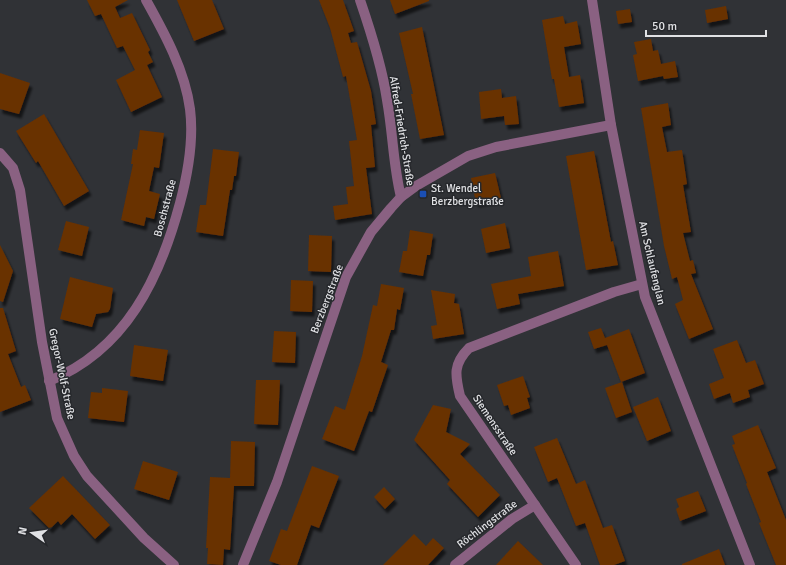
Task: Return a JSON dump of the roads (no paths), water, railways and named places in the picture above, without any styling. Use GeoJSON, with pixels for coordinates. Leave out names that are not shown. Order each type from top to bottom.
{"type":"FeatureCollection","features":[{"type":"Feature","properties":{"kind":"street","name":"Boschstraße"},"geometry":{"type":"LineString","coordinates":[[49,381],[69,372],[103,349],[132,316],[152,284],[171,236],[182,196],[191,142],[190,109],[180,74],[165,33],[146,0]]}},
{"type":"Feature","properties":{"kind":"street","name":"Alfred-Friedrich-Straße"},"geometry":{"type":"LineString","coordinates":[[360,0],[371,32],[387,100],[396,177],[401,197]]}},
{"type":"Feature","properties":{"kind":"street","name":"Am Schlaufenglan"},"geometry":{"type":"LineString","coordinates":[[592,0],[611,125],[642,284],[654,321],[750,565]]}},
{"type":"Feature","properties":{"kind":"street","name":"Berzbergstraße"},"geometry":{"type":"LineString","coordinates":[[243,565],[277,482],[346,277],[371,232],[401,197],[447,167],[468,156],[496,147],[611,125]]}},
{"type":"Feature","properties":{"kind":"street","name":"Gregor-Wolf-Straße"},"geometry":{"type":"LineString","coordinates":[[0,153],[13,168],[20,190],[49,381],[57,418],[74,456],[87,476],[144,538],[174,565]]}},
{"type":"Feature","properties":{"kind":"street","name":"Siemensstraße"},"geometry":{"type":"LineString","coordinates":[[576,565],[460,396],[456,379],[457,365],[461,356],[469,348],[614,292],[642,284]]}},
{"type":"Feature","properties":{"kind":"street","name":"Röchlingstraße"},"geometry":{"type":"LineString","coordinates":[[455,565],[512,519],[535,505]]}},
{"type":"Feature","properties":{"kind":"place","name":"St. Wendel Berzbergstraße"},"geometry":{"type":"Point","coordinates":[423,194]}}]}
